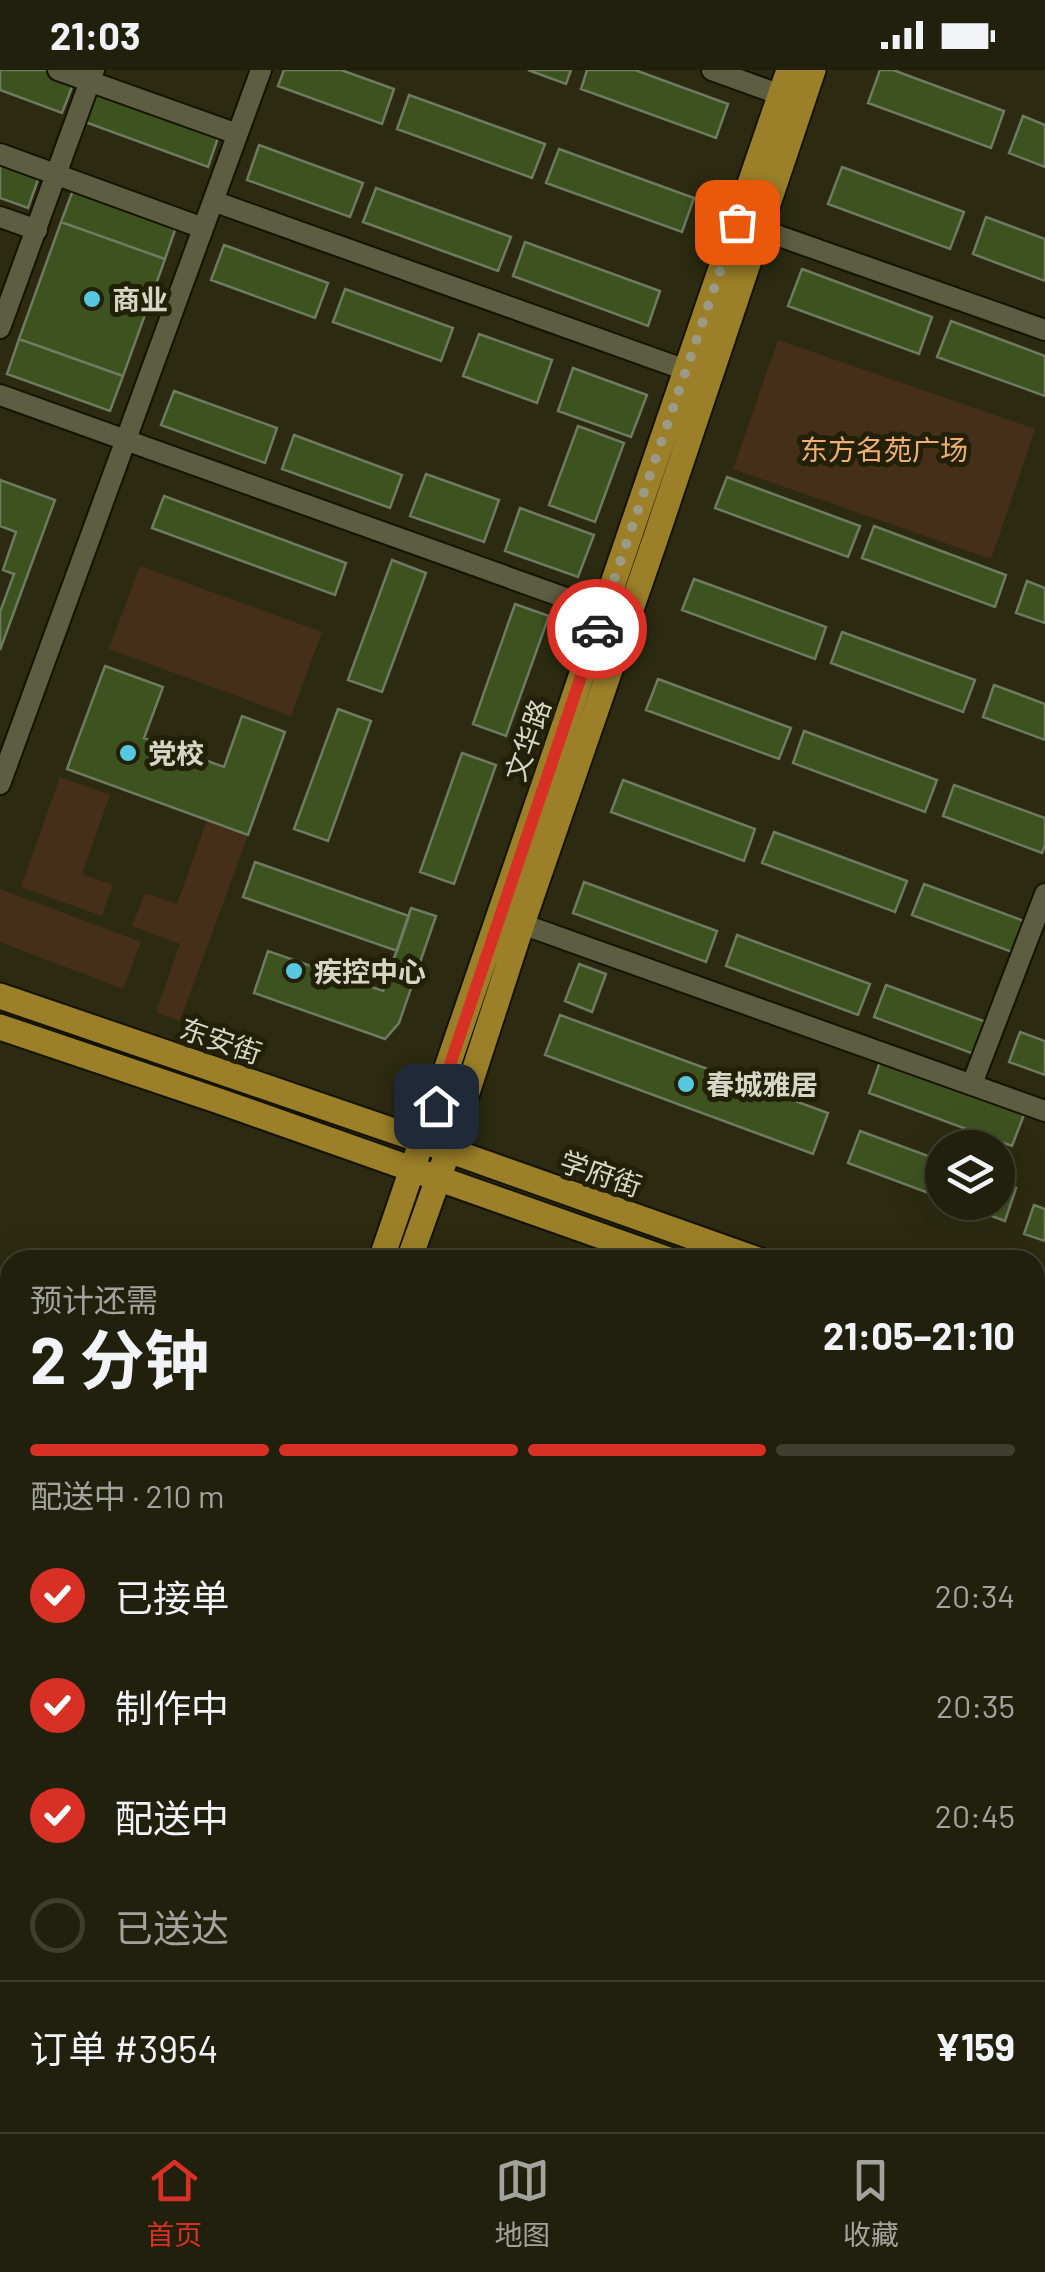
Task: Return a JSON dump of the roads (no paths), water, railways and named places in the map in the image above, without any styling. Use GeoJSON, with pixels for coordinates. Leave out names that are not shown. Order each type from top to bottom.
{"type":"FeatureCollection","features":[{"type":"Feature","properties":{"kind":"main road","name":"文华路"},"geometry":{"type":"LineString","coordinates":[[748,225],[789,70]]}},
{"type":"Feature","properties":{"kind":"main road","name":"文华路"},"geometry":{"type":"LineString","coordinates":[[411,1250],[424,1174],[423,1141],[602,611],[697,374],[748,225],[813,70]]}},
{"type":"Feature","properties":{"kind":"main road","name":"文华路"},"geometry":{"type":"LineString","coordinates":[[387,1250],[424,1174],[448,1150],[628,620],[697,374]]}},
{"type":"Feature","properties":{"kind":"main road","name":"东安街"},"geometry":{"type":"LineString","coordinates":[[0,996],[423,1141]]}},
{"type":"Feature","properties":{"kind":"main road"},"geometry":{"type":"LineString","coordinates":[[0,1028],[641,1250]]}},
{"type":"Feature","properties":{"kind":"main road","name":"学府街"},"geometry":{"type":"LineString","coordinates":[[423,1141],[730,1250]]}},
{"type":"Feature","properties":{"kind":"street"},"geometry":{"type":"LineString","coordinates":[[58,70],[92,76],[237,134]]}},
{"type":"Feature","properties":{"kind":"street"},"geometry":{"type":"LineString","coordinates":[[0,784],[260,70]]}},
{"type":"Feature","properties":{"kind":"street"},"geometry":{"type":"LineString","coordinates":[[712,70],[781,95]]}},
{"type":"Feature","properties":{"kind":"street"},"geometry":{"type":"LineString","coordinates":[[2,318],[92,76]]}},
{"type":"Feature","properties":{"kind":"street"},"geometry":{"type":"LineString","coordinates":[[0,154],[203,228]]}},
{"type":"Feature","properties":{"kind":"street"},"geometry":{"type":"LineString","coordinates":[[213,200],[697,374]]}},
{"type":"Feature","properties":{"kind":"street"},"geometry":{"type":"LineString","coordinates":[[0,217],[37,230]]}},
{"type":"Feature","properties":{"kind":"street"},"geometry":{"type":"LineString","coordinates":[[748,225],[1045,330]]}},
{"type":"Feature","properties":{"kind":"street"},"geometry":{"type":"LineString","coordinates":[[0,394],[628,620]]}},
{"type":"Feature","properties":{"kind":"street"},"geometry":{"type":"LineString","coordinates":[[972,1084],[1045,894]]}},
{"type":"Feature","properties":{"kind":"street"},"geometry":{"type":"LineString","coordinates":[[522,924],[1045,1111]]}},
{"type":"Feature","properties":{"kind":"place","name":"商业"},"geometry":{"type":"Point","coordinates":[92,299]}},
{"type":"Feature","properties":{"kind":"place","name":"党校"},"geometry":{"type":"Point","coordinates":[128,753]}},
{"type":"Feature","properties":{"kind":"place","name":"疾控中心"},"geometry":{"type":"Point","coordinates":[294,971]}},
{"type":"Feature","properties":{"kind":"place","name":"春城雅居"},"geometry":{"type":"Point","coordinates":[686,1084]}},
{"type":"Feature","properties":{"kind":"park label","name":"东方名苑广场"},"geometry":{"type":"Point","coordinates":[884,449]}}]}
